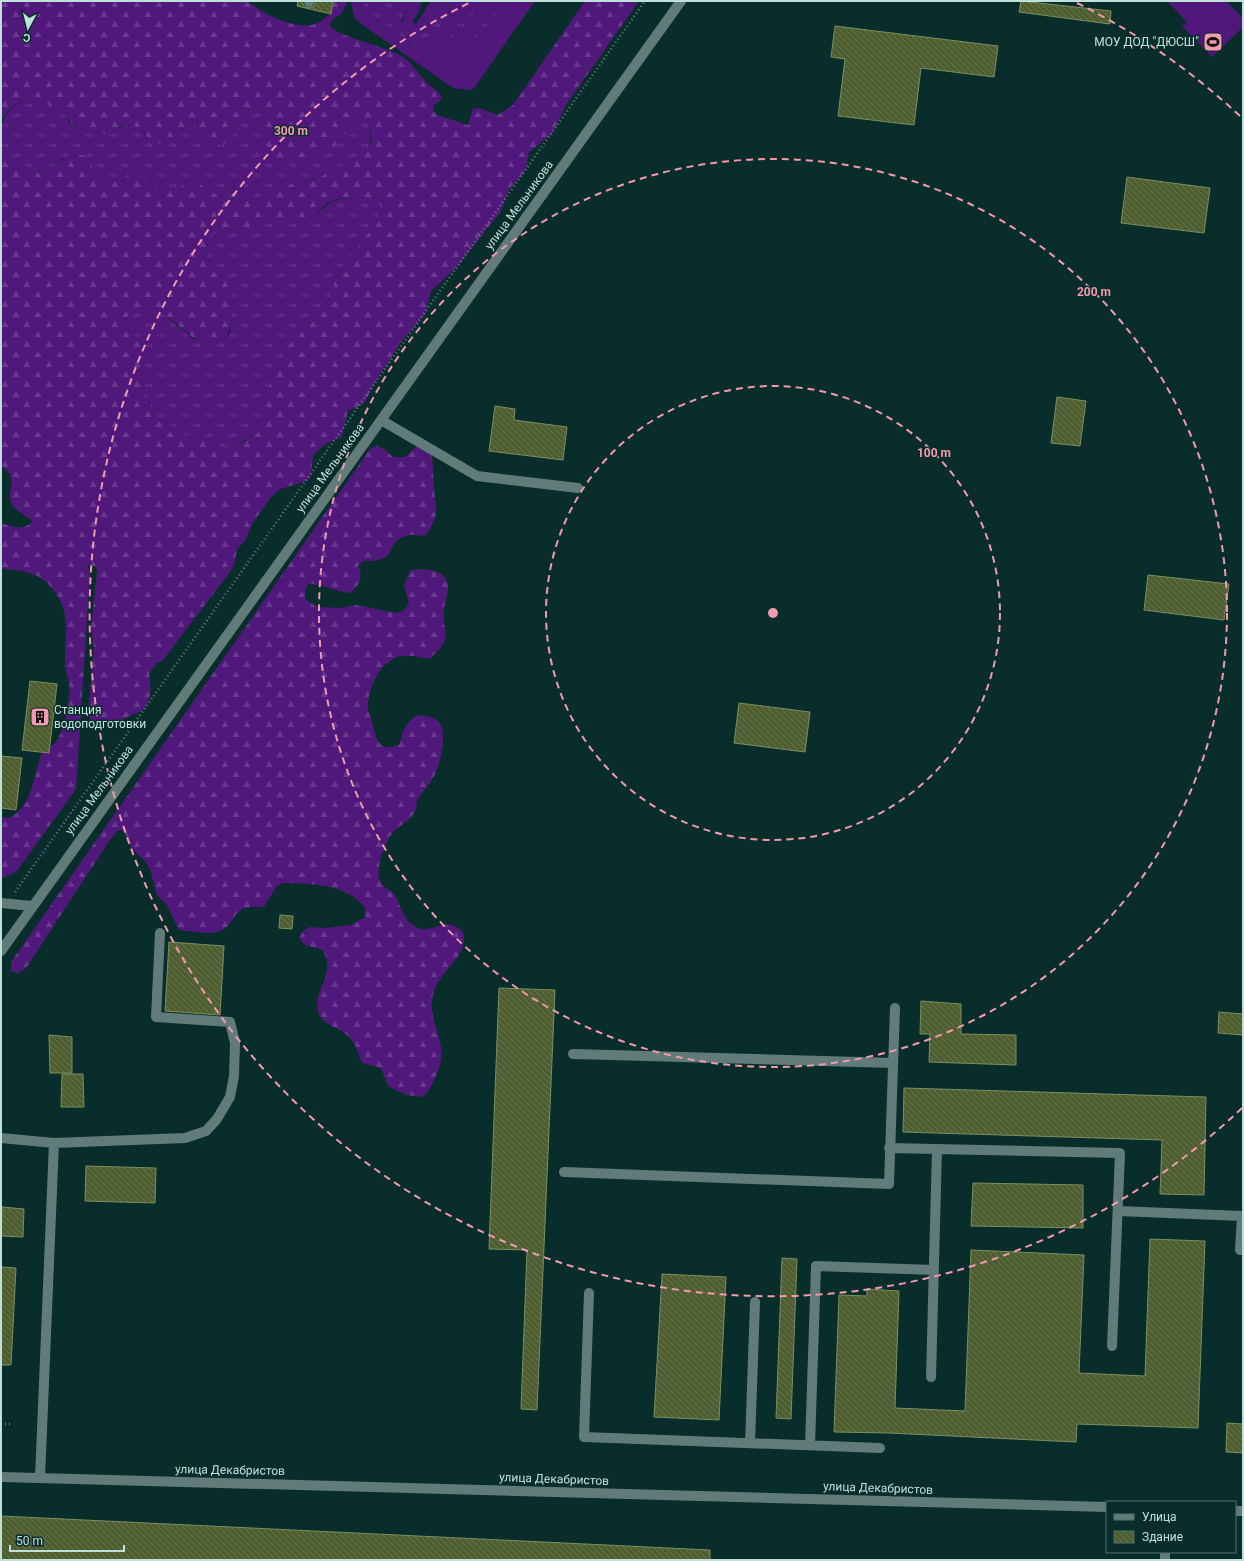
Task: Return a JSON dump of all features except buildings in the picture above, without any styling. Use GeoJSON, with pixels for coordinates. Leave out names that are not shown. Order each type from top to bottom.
{"type":"FeatureCollection","features":[{"type":"Feature","properties":{"kind":"street","name":"улица Мельникова"},"geometry":{"type":"LineString","coordinates":[[1,951],[681,1]]}},
{"type":"Feature","properties":{"kind":"street"},"geometry":{"type":"LineString","coordinates":[[381,420],[477,476],[578,488]]}},
{"type":"Feature","properties":{"kind":"street"},"geometry":{"type":"LineString","coordinates":[[4,903],[32,906]]}},
{"type":"Feature","properties":{"kind":"street"},"geometry":{"type":"LineString","coordinates":[[1,1138],[54,1142],[185,1138],[206,1131],[217,1119],[230,1096],[234,1076],[235,1043],[230,1022],[156,1017],[160,933]]}},
{"type":"Feature","properties":{"kind":"street"},"geometry":{"type":"LineString","coordinates":[[564,1172],[889,1184],[889,1148],[896,1008]]}},
{"type":"Feature","properties":{"kind":"street"},"geometry":{"type":"LineString","coordinates":[[573,1054],[893,1063]]}},
{"type":"Feature","properties":{"kind":"street"},"geometry":{"type":"LineString","coordinates":[[40,1478],[54,1142]]}},
{"type":"Feature","properties":{"kind":"street"},"geometry":{"type":"LineString","coordinates":[[889,1148],[1120,1153],[1112,1346]]}},
{"type":"Feature","properties":{"kind":"street"},"geometry":{"type":"LineString","coordinates":[[931,1377],[937,1149]]}},
{"type":"Feature","properties":{"kind":"street"},"geometry":{"type":"LineString","coordinates":[[1118,1211],[1242,1216],[1240,1250],[1243,1250]]}},
{"type":"Feature","properties":{"kind":"street"},"geometry":{"type":"LineString","coordinates":[[810,1445],[816,1266],[934,1270]]}},
{"type":"Feature","properties":{"kind":"street"},"geometry":{"type":"LineString","coordinates":[[589,1293],[584,1437],[880,1448]]}},
{"type":"Feature","properties":{"kind":"street"},"geometry":{"type":"LineString","coordinates":[[750,1443],[755,1302]]}},
{"type":"Feature","properties":{"kind":"street","name":"улица Декабристов"},"geometry":{"type":"LineString","coordinates":[[1,1477],[1106,1507]]}},
{"type":"Feature","properties":{"kind":"path"},"geometry":{"type":"LineString","coordinates":[[4,903],[645,1]]}},
{"type":"Feature","properties":{"kind":"path"},"geometry":{"type":"LineString","coordinates":[[1,1424],[10,1424]]}},
{"type":"Feature","properties":{"kind":"green space"},"geometry":{"type":"Polygon","coordinates":[[[1,1],[248,1],[270,16],[289,23],[307,25],[315,24],[331,14],[333,1],[348,1],[341,15],[334,19],[330,26],[344,35],[389,50],[406,59],[431,87],[439,92],[442,97],[439,102],[434,105],[433,111],[437,115],[468,125],[473,109],[479,108],[498,115],[513,105],[585,1],[639,1],[566,105],[552,134],[529,152],[526,170],[509,190],[501,211],[457,267],[431,291],[425,315],[400,343],[387,365],[379,375],[363,404],[348,411],[342,436],[327,443],[316,452],[313,456],[311,476],[307,481],[280,489],[271,497],[252,524],[245,541],[237,549],[235,562],[230,572],[163,660],[157,663],[149,673],[150,688],[146,706],[143,710],[109,726],[93,726],[88,714],[94,648],[91,627],[97,567],[87,564],[90,574],[76,789],[17,871],[3,878],[1,877],[1,817],[10,818],[24,805],[32,788],[42,752],[54,744],[59,737],[67,713],[69,683],[65,667],[65,615],[58,597],[51,587],[40,578],[22,571],[1,568],[1,523],[14,527],[22,527],[33,521],[19,512],[12,504],[10,494],[12,480],[7,471],[1,466],[1,152],[13,162],[40,174],[73,152],[85,156],[99,177],[112,181],[124,181],[129,172],[141,171],[156,185],[166,190],[171,190],[196,181],[216,195],[228,199],[247,201],[267,195],[298,182],[321,177],[330,171],[359,158],[366,152],[372,138],[370,128],[363,118],[351,126],[337,145],[305,161],[293,162],[283,161],[273,156],[267,147],[265,136],[268,114],[261,106],[248,110],[240,117],[235,126],[232,139],[223,145],[207,137],[194,124],[184,128],[179,139],[167,144],[157,143],[148,137],[142,129],[132,125],[121,126],[111,134],[94,133],[82,130],[73,125],[60,111],[34,101],[16,104],[1,121],[1,1]],[[354,197],[336,199],[326,204],[310,221],[299,222],[264,219],[243,230],[222,231],[211,234],[206,245],[207,258],[219,268],[225,276],[231,295],[232,315],[228,335],[224,343],[203,342],[191,336],[174,322],[157,312],[132,308],[127,318],[129,331],[141,342],[145,354],[141,380],[151,407],[158,418],[189,437],[215,441],[223,447],[246,441],[256,434],[263,427],[266,416],[271,373],[277,361],[293,340],[310,325],[331,297],[336,276],[378,220],[381,209],[378,199],[354,197]]]}},
{"type":"Feature","properties":{"kind":"green space"},"geometry":{"type":"Polygon","coordinates":[[[351,1],[364,1],[364,6],[372,17],[438,61],[454,68],[463,62],[505,1],[535,1],[474,88],[469,90],[453,88],[357,21],[354,16],[351,1]]]}},
{"type":"Feature","properties":{"kind":"green space"},"geometry":{"type":"Polygon","coordinates":[[[364,1],[408,1],[401,26],[405,31],[423,32],[439,9],[451,4],[448,15],[436,39],[435,47],[438,54],[448,57],[457,55],[463,51],[497,1],[505,1],[463,62],[454,68],[438,61],[372,17],[364,6],[364,1]]]}},
{"type":"Feature","properties":{"kind":"green space"},"geometry":{"type":"Polygon","coordinates":[[[408,1],[422,1],[419,12],[412,22],[416,24],[431,1],[468,1],[448,39],[451,42],[458,39],[482,1],[497,1],[463,51],[455,56],[447,58],[438,54],[435,48],[435,42],[450,10],[451,4],[448,4],[443,8],[422,31],[410,33],[405,31],[401,26],[408,6],[408,1]]]}},
{"type":"Feature","properties":{"kind":"green space"},"geometry":{"type":"Polygon","coordinates":[[[468,1],[482,1],[458,39],[451,42],[448,39],[468,1]]]}},
{"type":"Feature","properties":{"kind":"green space","name":"МОУ ДОД \"ДЮСШ\""},"geometry":{"type":"Polygon","coordinates":[[[1167,1],[1226,1],[1243,18],[1243,27],[1212,57],[1182,26],[1187,22],[1167,1]]]}},
{"type":"Feature","properties":{"kind":"green space"},"geometry":{"type":"Polygon","coordinates":[[[27,99],[55,107],[64,113],[69,123],[83,131],[111,134],[126,125],[131,125],[140,128],[148,137],[179,139],[184,128],[195,124],[207,137],[223,145],[232,139],[235,126],[240,117],[248,110],[261,106],[268,114],[265,136],[305,161],[337,145],[351,126],[363,118],[369,126],[371,137],[369,147],[362,157],[353,163],[330,171],[320,178],[293,184],[264,198],[241,201],[216,196],[207,189],[184,185],[172,191],[159,189],[141,171],[121,181],[116,182],[105,180],[95,173],[85,156],[63,158],[54,166],[40,174],[13,162],[1,152],[2,125],[7,114],[18,104],[27,99]]]}},
{"type":"Feature","properties":{"kind":"green space"},"geometry":{"type":"Polygon","coordinates":[[[354,197],[378,199],[381,209],[378,220],[336,276],[331,297],[310,325],[285,350],[263,427],[249,438],[223,447],[215,441],[189,437],[158,418],[151,407],[141,380],[145,354],[141,342],[129,331],[127,318],[132,307],[153,310],[164,315],[193,339],[224,343],[230,332],[231,319],[220,269],[207,258],[206,245],[211,234],[222,231],[232,231],[264,219],[276,219],[319,213],[334,201],[354,197]]]}},
{"type":"Feature","properties":{"kind":"green space"},"geometry":{"type":"Polygon","coordinates":[[[377,446],[384,449],[393,457],[405,457],[417,446],[432,455],[436,505],[436,514],[433,524],[425,536],[411,535],[398,540],[387,556],[382,559],[363,561],[358,566],[361,574],[360,581],[351,593],[319,585],[308,584],[305,591],[305,599],[317,607],[341,608],[356,605],[396,613],[404,610],[409,604],[404,585],[411,570],[423,569],[434,571],[444,576],[447,581],[448,590],[444,609],[446,636],[442,646],[429,659],[402,656],[393,659],[378,673],[368,700],[368,708],[375,733],[379,743],[383,746],[393,747],[400,744],[405,727],[418,715],[436,719],[441,725],[443,732],[441,756],[434,776],[417,801],[414,814],[390,836],[379,865],[379,877],[382,884],[394,894],[409,922],[420,928],[426,929],[451,925],[464,934],[464,943],[461,951],[440,979],[433,995],[433,1015],[440,1042],[440,1063],[436,1076],[429,1090],[423,1097],[406,1095],[388,1086],[381,1068],[362,1063],[351,1039],[345,1033],[328,1024],[319,1014],[317,1006],[318,998],[326,976],[326,960],[323,950],[305,945],[299,938],[303,931],[310,927],[325,928],[351,925],[365,917],[365,908],[357,900],[338,889],[328,886],[283,883],[276,887],[264,907],[249,907],[241,910],[223,930],[207,933],[179,930],[167,905],[157,895],[150,869],[145,861],[132,849],[125,833],[122,830],[118,830],[26,968],[19,973],[11,971],[11,962],[370,449],[377,446]]]}},
{"type":"Feature","properties":{"kind":"place","name":"МОУ ДОД \"ДЮСШ\""},"geometry":{"type":"Point","coordinates":[1213,42]}},
{"type":"Feature","properties":{"kind":"place","name":"Станция водоподготовки"},"geometry":{"type":"Point","coordinates":[40,717]}}]}
